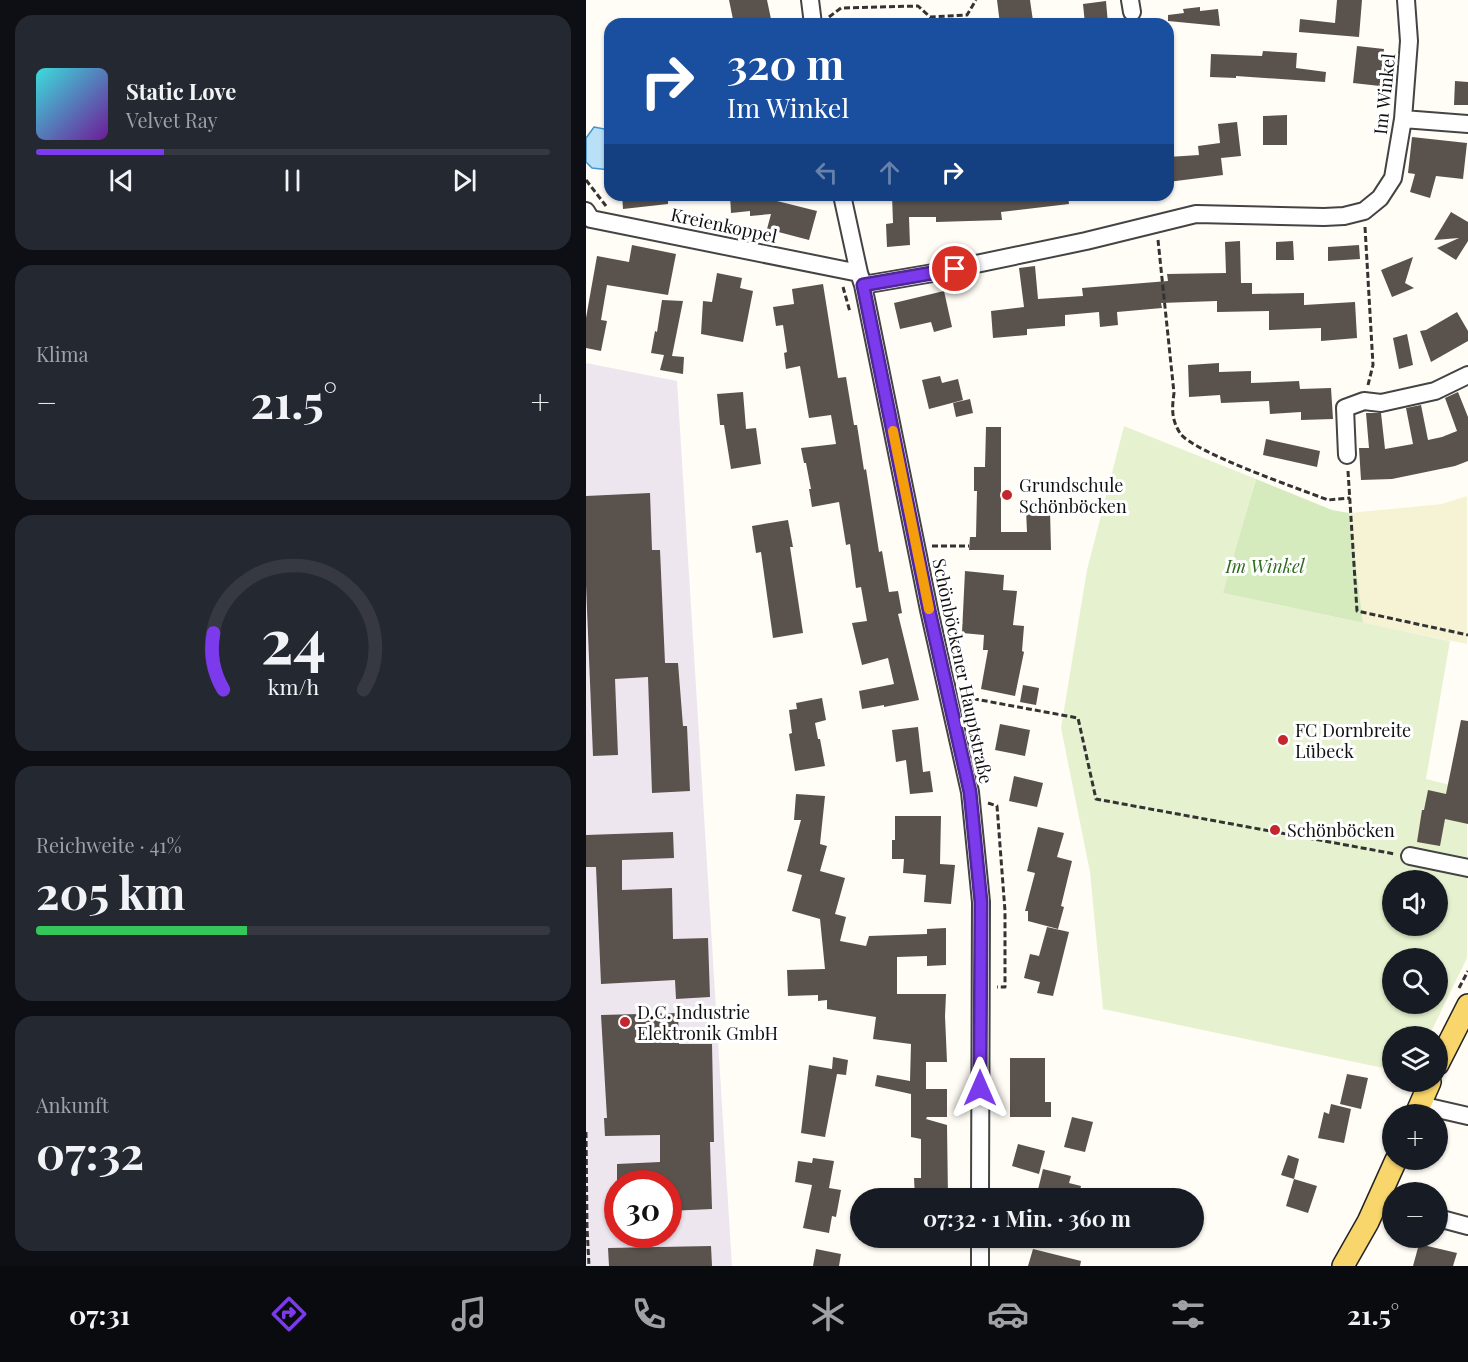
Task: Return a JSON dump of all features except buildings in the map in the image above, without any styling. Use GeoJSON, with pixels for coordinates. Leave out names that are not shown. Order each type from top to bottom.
{"type":"FeatureCollection","features":[{"type":"Feature","properties":{"kind":"main road"},"geometry":{"type":"LineString","coordinates":[[1448,1044],[1468,1005]]}},
{"type":"Feature","properties":{"kind":"main road"},"geometry":{"type":"LineString","coordinates":[[1344,1266],[1382,1208]]}},
{"type":"Feature","properties":{"kind":"street"},"geometry":{"type":"LineString","coordinates":[[810,0],[812,18]]}},
{"type":"Feature","properties":{"kind":"street","name":"Im Winkel"},"geometry":{"type":"LineString","coordinates":[[1364,211],[1380,198],[1393,177],[1403,119],[1409,42],[1406,0]]}},
{"type":"Feature","properties":{"kind":"street"},"geometry":{"type":"LineString","coordinates":[[1403,119],[1468,124]]}},
{"type":"Feature","properties":{"kind":"street","name":"Schönböckener Hauptstraße"},"geometry":{"type":"LineString","coordinates":[[843,201],[929,610],[970,792],[981,902],[980,1188]]}},
{"type":"Feature","properties":{"kind":"street","name":"Kreienkoppel"},"geometry":{"type":"LineString","coordinates":[[586,211],[591,219],[837,269],[861,279]]}},
{"type":"Feature","properties":{"kind":"street"},"geometry":{"type":"LineString","coordinates":[[861,279],[933,273],[1045,250],[1196,214],[1324,217],[1344,216],[1364,211]]}},
{"type":"Feature","properties":{"kind":"street"},"geometry":{"type":"LineString","coordinates":[[1347,454],[1345,408],[1364,401],[1381,403],[1435,391],[1468,375]]}},
{"type":"Feature","properties":{"kind":"street"},"geometry":{"type":"LineString","coordinates":[[1410,856],[1468,868]]}},
{"type":"Feature","properties":{"kind":"street"},"geometry":{"type":"LineString","coordinates":[[1448,1114],[1468,1116]]}},
{"type":"Feature","properties":{"kind":"street"},"geometry":{"type":"LineString","coordinates":[[1448,1221],[1468,1226]]}},
{"type":"Feature","properties":{"kind":"street"},"geometry":{"type":"LineString","coordinates":[[980,1248],[980,1266]]}},
{"type":"Feature","properties":{"kind":"path"},"geometry":{"type":"LineString","coordinates":[[828,18],[841,8],[918,6],[930,17],[967,15],[976,0]]}},
{"type":"Feature","properties":{"kind":"path"},"geometry":{"type":"LineString","coordinates":[[1364,211],[1373,365],[1364,401]]}},
{"type":"Feature","properties":{"kind":"path"},"geometry":{"type":"LineString","coordinates":[[1156,223],[1174,393],[1171,413],[1181,434],[1200,449],[1328,500],[1350,498]]}},
{"type":"Feature","properties":{"kind":"path"},"geometry":{"type":"LineString","coordinates":[[837,269],[852,319]]}},
{"type":"Feature","properties":{"kind":"path"},"geometry":{"type":"LineString","coordinates":[[1347,454],[1357,611],[1468,635]]}},
{"type":"Feature","properties":{"kind":"path"},"geometry":{"type":"LineString","coordinates":[[927,546],[969,546]]}},
{"type":"Feature","properties":{"kind":"path"},"geometry":{"type":"LineString","coordinates":[[949,694],[1078,718],[1096,800],[1410,856]]}},
{"type":"Feature","properties":{"kind":"path"},"geometry":{"type":"LineString","coordinates":[[586,1132],[589,1266]]}},
{"type":"Feature","properties":{"kind":"shaded area"},"geometry":{"type":"Polygon","coordinates":[[[586,363],[677,381],[732,1266],[586,1266],[586,363]]]}},
{"type":"Feature","properties":{"kind":"shaded area"},"geometry":{"type":"Polygon","coordinates":[[[1467,496],[1467,644],[1363,623],[1349,513],[1442,504],[1467,496]]]}},
{"type":"Feature","properties":{"kind":"green space","name":"Schönböcken"},"geometry":{"type":"Polygon","coordinates":[[[1124,426],[1256,479],[1223,593],[1450,641],[1426,779],[1467,789],[1467,958],[1448,997],[1448,948],[1382,948],[1382,1014],[1440,1014],[1434,1026],[1382,1026],[1382,1068],[1103,1009],[1090,872],[1061,728],[1087,570],[1124,426]]]}},
{"type":"Feature","properties":{"kind":"green space"},"geometry":{"type":"Polygon","coordinates":[[[1256,479],[1332,510],[1349,513],[1363,623],[1222,593],[1256,479]]]}},
{"type":"Feature","properties":{"kind":"water"},"geometry":{"type":"Polygon","coordinates":[[[594,127],[604,129],[604,169],[592,168],[586,162],[586,138],[594,127]]]}},
{"type":"Feature","properties":{"kind":"slow traffic"},"geometry":{"type":"LineString","coordinates":[[893,431],[929,609]]}},
{"type":"Feature","properties":{"kind":"place","name":"Grundschule Schönböcken"},"geometry":{"type":"Point","coordinates":[1007,495]}},
{"type":"Feature","properties":{"kind":"place","name":"FC Dornbreite Lübeck"},"geometry":{"type":"Point","coordinates":[1283,740]}},
{"type":"Feature","properties":{"kind":"place","name":"Schönböcken"},"geometry":{"type":"Point","coordinates":[1275,830]}},
{"type":"Feature","properties":{"kind":"place","name":"D.C. Industrie Elektronik GmbH"},"geometry":{"type":"Point","coordinates":[625,1022]}},
{"type":"Feature","properties":{"kind":"route"},"geometry":{"type":"LineString","coordinates":[[955,269],[863,285],[929,610],[970,792],[981,902],[980,1088]]}}]}
